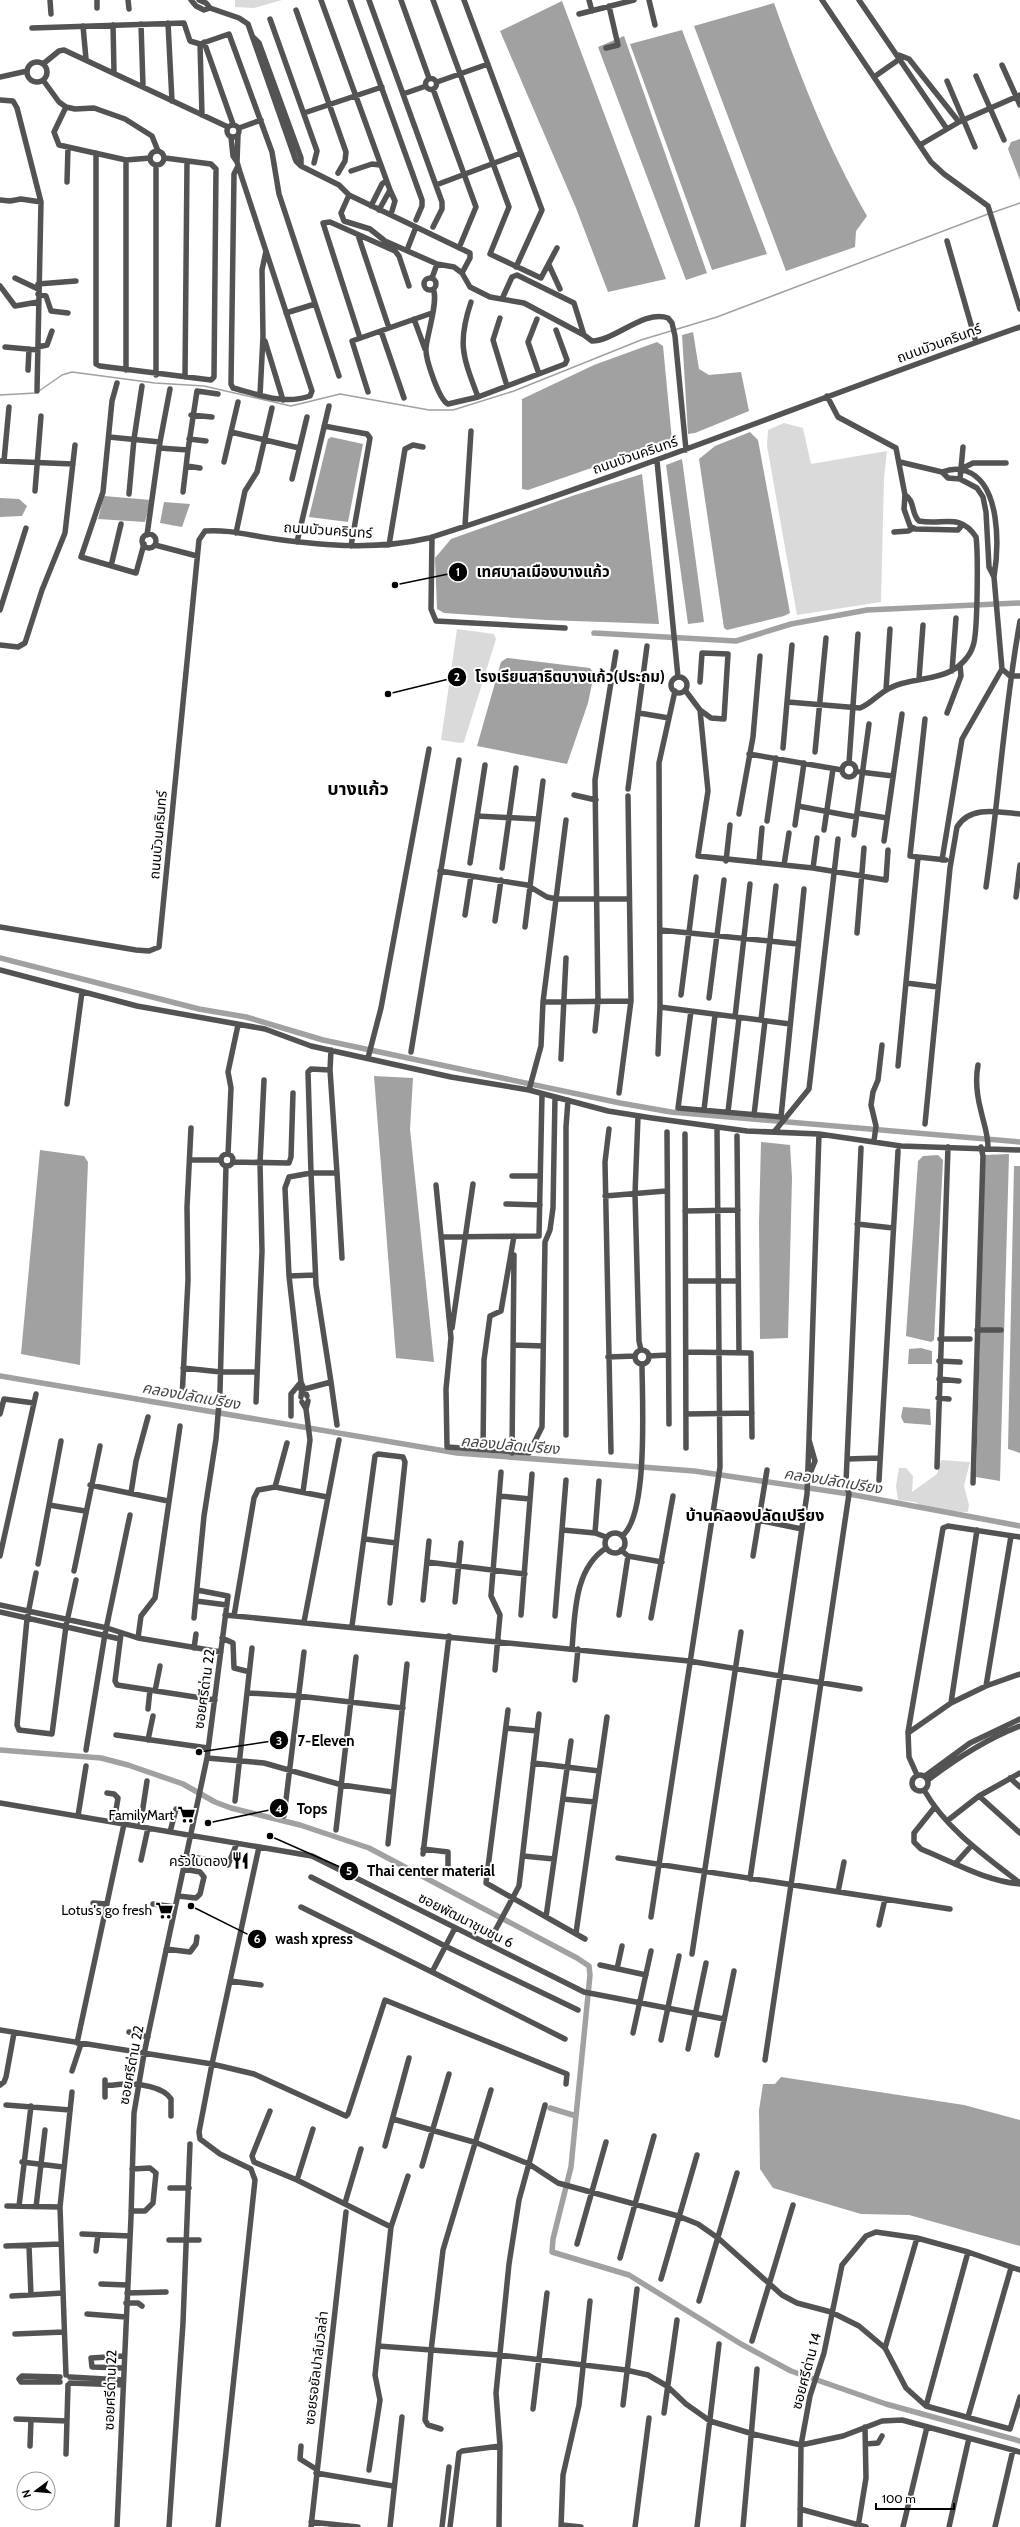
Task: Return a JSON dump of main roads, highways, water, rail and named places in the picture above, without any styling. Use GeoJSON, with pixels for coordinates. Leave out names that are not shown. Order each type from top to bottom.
{"type":"FeatureCollection","features":[{"type":"Feature","properties":{"kind":"waterway"},"geometry":{"type":"LineString","coordinates":[[991,213],[1020,203]]}},
{"type":"Feature","properties":{"kind":"waterway"},"geometry":{"type":"LineString","coordinates":[[39,391],[62,375],[72,372],[155,383],[204,386],[291,406],[340,394],[429,410],[453,410],[514,391],[641,340],[717,317],[988,214]]}},
{"type":"Feature","properties":{"kind":"waterway"},"geometry":{"type":"LineString","coordinates":[[0,395],[36,393]]}},
{"type":"Feature","properties":{"kind":"waterway"},"geometry":{"type":"LineString","coordinates":[[594,633],[736,641],[791,624],[867,610],[1020,603]]}},
{"type":"Feature","properties":{"kind":"waterway"},"geometry":{"type":"LineString","coordinates":[[0,958],[199,1009],[246,1017],[323,1040],[620,1103],[671,1112],[1020,1142]]}},
{"type":"Feature","properties":{"kind":"waterway","name":"คลองปลัดเปรียง"},"geometry":{"type":"LineString","coordinates":[[0,1376],[457,1453],[694,1471],[849,1494],[1020,1526]]}},
{"type":"Feature","properties":{"kind":"waterway"},"geometry":{"type":"LineString","coordinates":[[0,1750],[101,1758],[128,1765],[183,1784],[215,1802],[231,1808],[300,1825],[369,1848],[577,1958],[589,1966],[590,1975],[576,2116]]}},
{"type":"Feature","properties":{"kind":"waterway"},"geometry":{"type":"LineString","coordinates":[[550,2108],[576,2116],[571,2167],[553,2239],[552,2252],[629,2275],[741,2344],[791,2371],[886,2404],[1020,2441]]}},
{"type":"Feature","properties":{"kind":"place","name":"เทศบาลเมืองบางแก้ว"},"geometry":{"type":"Point","coordinates":[395,585]}},
{"type":"Feature","properties":{"kind":"place","name":"โรงเรียนสาธิตบางแก้ว(ประถม)"},"geometry":{"type":"Point","coordinates":[388,694]}},
{"type":"Feature","properties":{"kind":"place","name":"7-Eleven"},"geometry":{"type":"Point","coordinates":[199,1752]}},
{"type":"Feature","properties":{"kind":"place","name":"FamilyMart"},"geometry":{"type":"Point","coordinates":[187,1815]}},
{"type":"Feature","properties":{"kind":"place","name":"Tops"},"geometry":{"type":"Point","coordinates":[208,1823]}},
{"type":"Feature","properties":{"kind":"place","name":"Thai center material"},"geometry":{"type":"Point","coordinates":[270,1836]}},
{"type":"Feature","properties":{"kind":"place","name":"ครัวใบตอง"},"geometry":{"type":"Point","coordinates":[241,1861]}},
{"type":"Feature","properties":{"kind":"place","name":"wash xpress"},"geometry":{"type":"Point","coordinates":[191,1906]}},
{"type":"Feature","properties":{"kind":"place","name":"Lotus's go fresh"},"geometry":{"type":"Point","coordinates":[165,1910]}},
{"type":"Feature","properties":{"kind":"district","name":"บางแก้ว"},"geometry":{"type":"Point","coordinates":[358,789]}},
{"type":"Feature","properties":{"kind":"district","name":"บ้านคลองปลัดเปรียง"},"geometry":{"type":"Point","coordinates":[755,1515]}}]}
